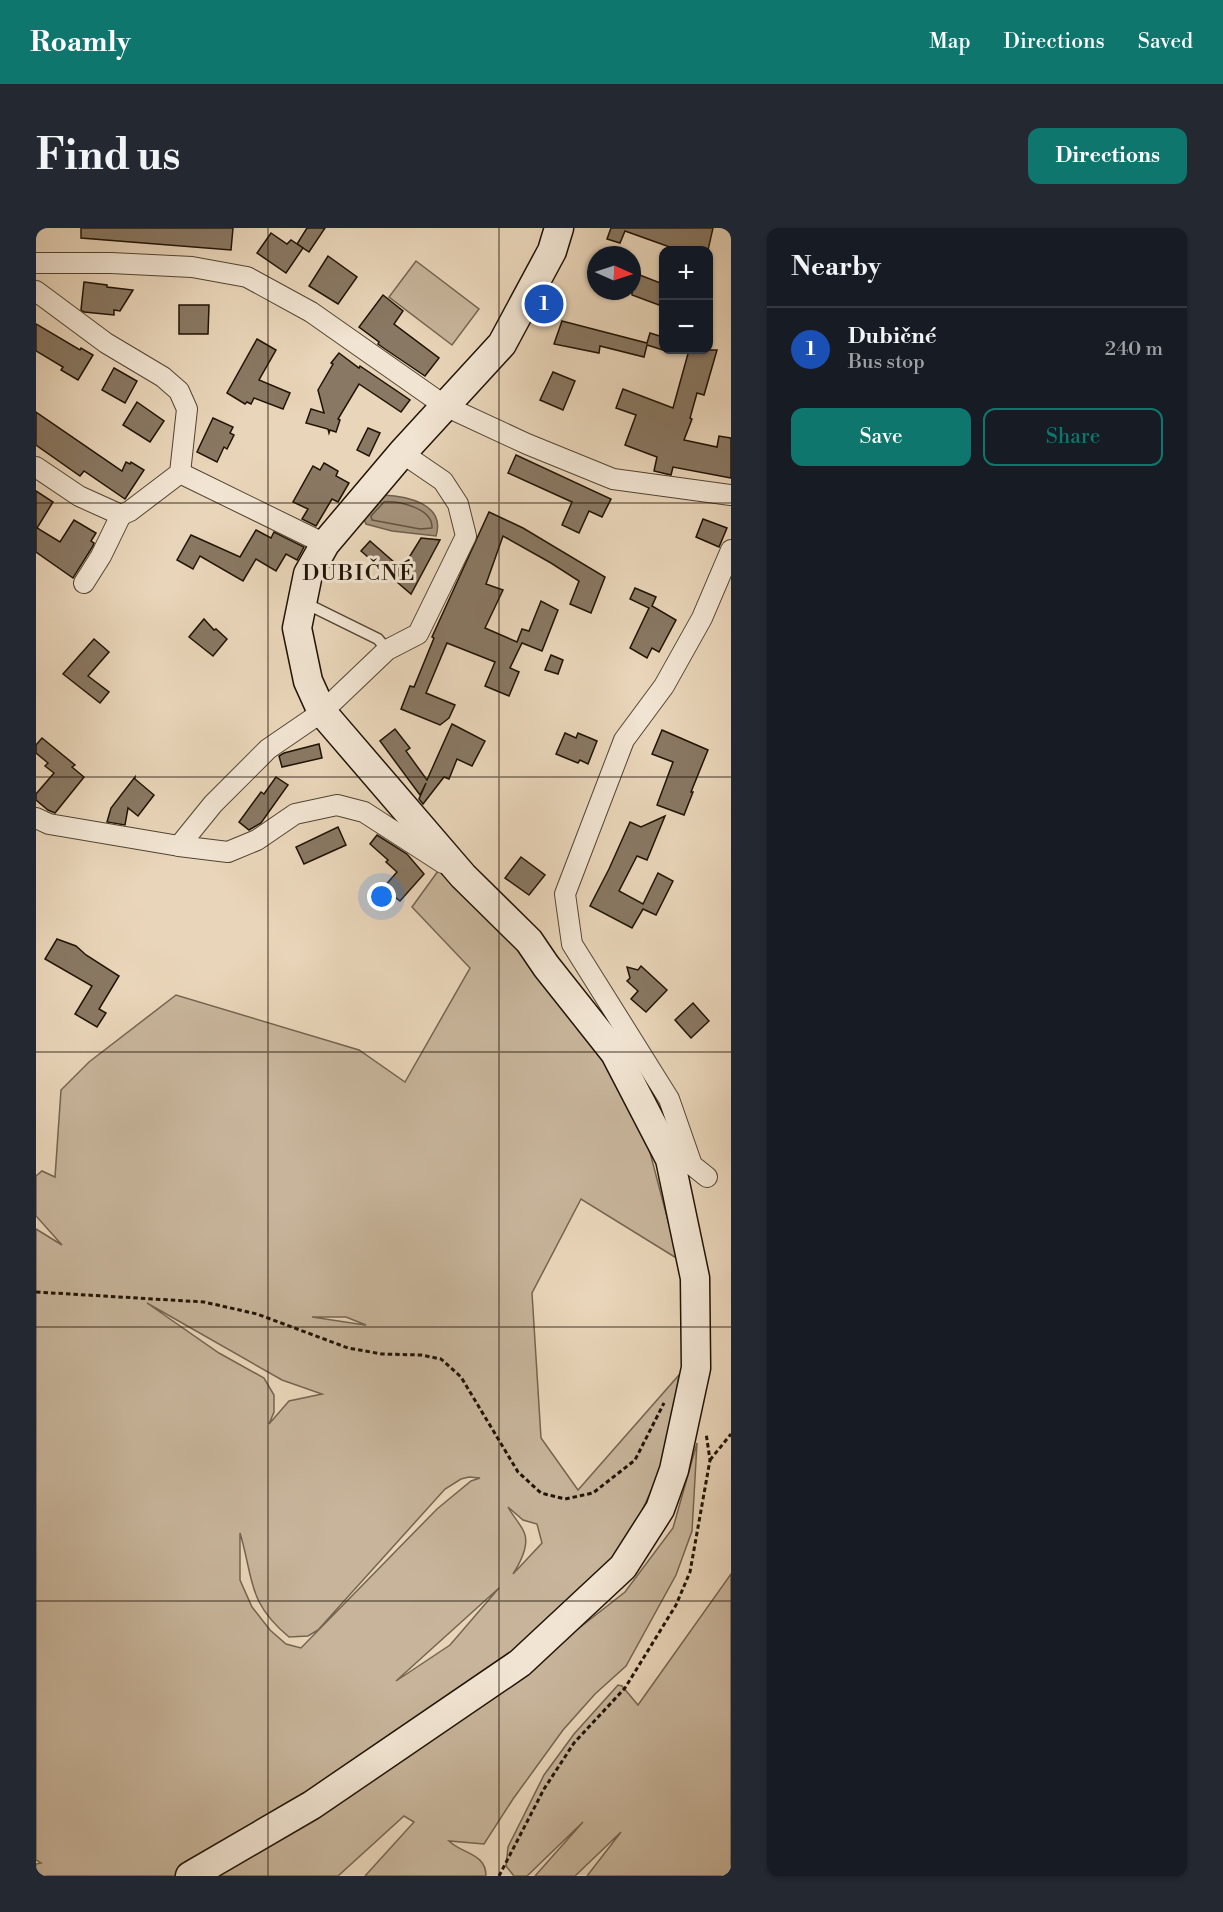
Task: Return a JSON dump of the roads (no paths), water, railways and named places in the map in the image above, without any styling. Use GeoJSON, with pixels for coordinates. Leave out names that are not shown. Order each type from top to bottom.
{"type":"FeatureCollection","features":[{"type":"Feature","properties":{"kind":"street"},"geometry":{"type":"LineString","coordinates":[[190,1876],[312,1804],[520,1663],[623,1567],[660,1509],[674,1470],[696,1368],[695,1278],[670,1159],[615,1053],[529,941],[463,876],[322,712],[308,681],[297,628],[308,574],[325,544],[402,453],[502,344],[552,251],[559,228]]}},
{"type":"Feature","properties":{"kind":"street"},"geometry":{"type":"LineString","coordinates":[[36,263],[111,263],[192,267],[247,277],[311,312],[446,406],[526,444],[613,479],[731,495]]}},
{"type":"Feature","properties":{"kind":"street"},"geometry":{"type":"LineString","coordinates":[[36,291],[106,342],[162,377],[179,391],[187,409],[180,473],[130,511],[121,515],[84,583]]}},
{"type":"Feature","properties":{"kind":"street"},"geometry":{"type":"LineString","coordinates":[[179,846],[213,804],[268,749],[322,712],[387,650],[418,634],[466,536],[458,504],[443,481],[402,453]]}},
{"type":"Feature","properties":{"kind":"street"},"geometry":{"type":"LineString","coordinates":[[36,467],[79,496],[121,515]]}},
{"type":"Feature","properties":{"kind":"street"},"geometry":{"type":"LineString","coordinates":[[180,473],[325,544]]}},
{"type":"Feature","properties":{"kind":"street"},"geometry":{"type":"LineString","coordinates":[[707,1177],[692,1165],[669,1099],[572,944],[565,894],[624,740],[664,686],[686,647],[702,618],[731,550]]}},
{"type":"Feature","properties":{"kind":"street"},"geometry":{"type":"LineString","coordinates":[[36,818],[49,824],[228,852],[256,840],[295,814],[337,805],[364,812],[463,876]]}},
{"type":"Feature","properties":{"kind":"street"},"geometry":{"type":"LineString","coordinates":[[546,966],[572,944]]}},
{"type":"Feature","properties":{"kind":"lane"},"geometry":{"type":"LineString","coordinates":[[302,602],[378,639],[387,650]]}},
{"type":"Feature","properties":{"kind":"water"},"geometry":{"type":"Polygon","coordinates":[[[383,495],[403,497],[430,509],[438,525],[436,536],[392,531],[366,524],[364,519],[383,495]]]}},
{"type":"Feature","properties":{"kind":"place","name":"Dubičné"},"geometry":{"type":"Point","coordinates":[544,304]}},
{"type":"Feature","properties":{"kind":"district","name":"DUBIČNÉ"},"geometry":{"type":"Point","coordinates":[359,573]}}]}
